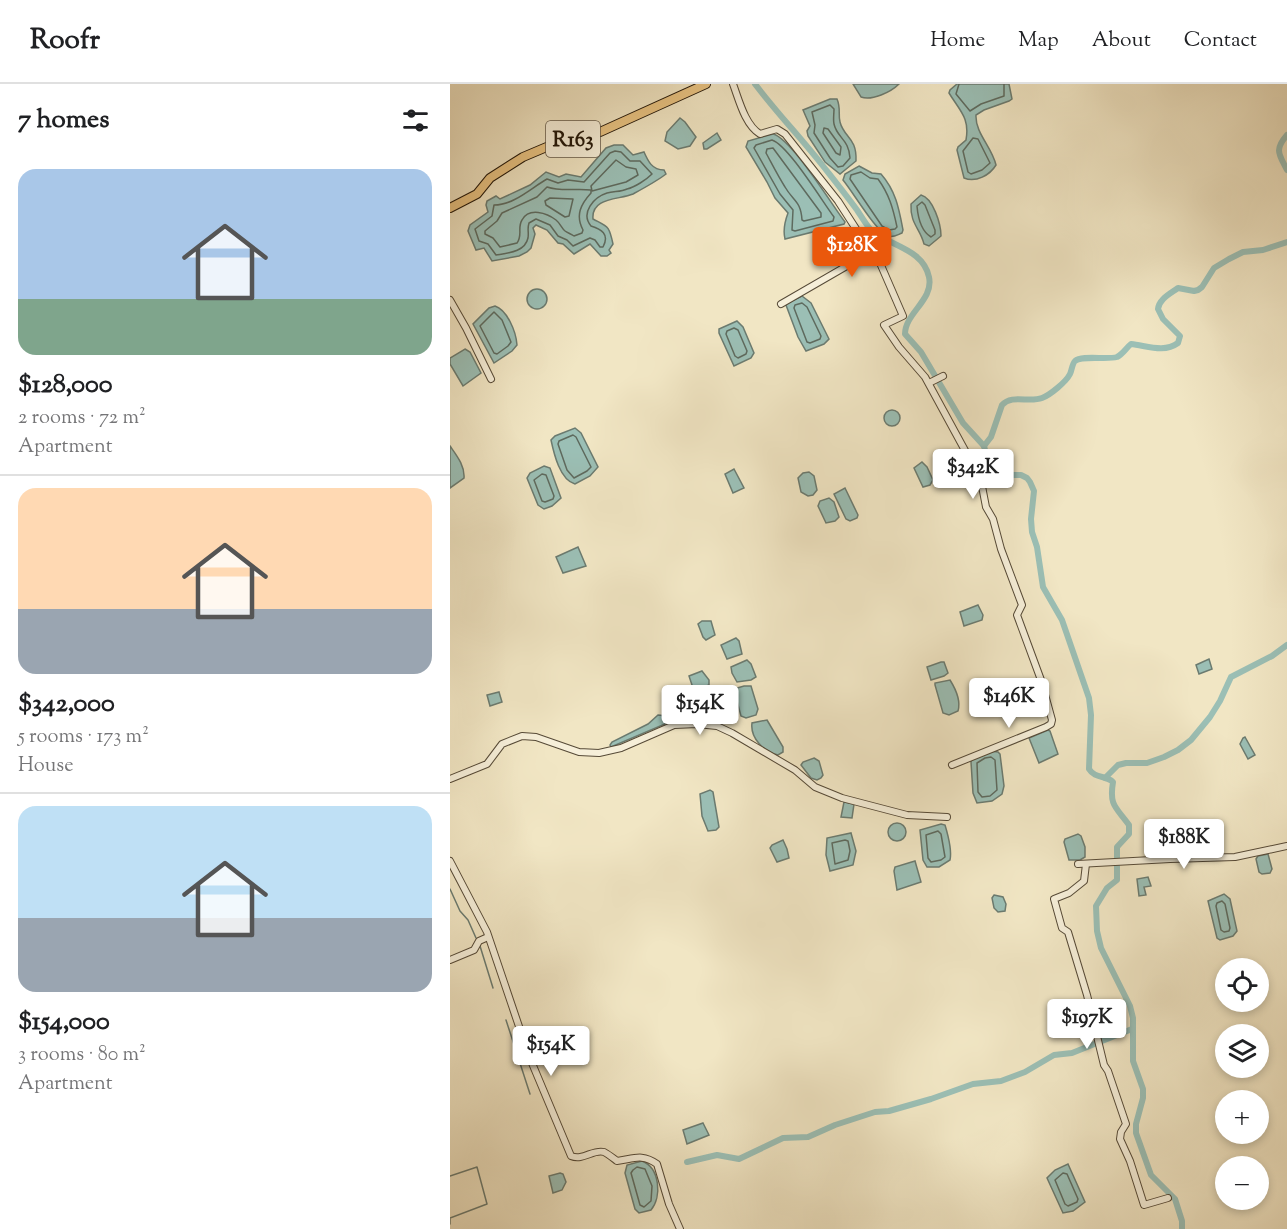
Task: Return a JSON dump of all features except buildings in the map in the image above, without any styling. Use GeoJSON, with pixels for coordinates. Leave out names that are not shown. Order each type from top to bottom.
{"type":"FeatureCollection","features":[{"type":"Feature","properties":{"kind":"main road","name":"R163"},"geometry":{"type":"LineString","coordinates":[[450,208],[477,194],[490,178],[523,157],[549,146],[600,132],[706,84]]}},
{"type":"Feature","properties":{"kind":"street"},"geometry":{"type":"LineString","coordinates":[[733,84],[740,104],[754,130],[760,134],[777,129],[785,134],[838,201],[880,263],[903,316],[884,325],[899,347],[929,382],[981,481],[986,507],[993,519],[1001,549],[1022,605],[1017,615],[1041,680],[1052,720],[1051,724],[952,765]]}},
{"type":"Feature","properties":{"kind":"street"},"geometry":{"type":"LineString","coordinates":[[781,304],[871,252]]}},
{"type":"Feature","properties":{"kind":"street"},"geometry":{"type":"LineString","coordinates":[[450,300],[491,379]]}},
{"type":"Feature","properties":{"kind":"street"},"geometry":{"type":"LineString","coordinates":[[929,382],[943,376]]}},
{"type":"Feature","properties":{"kind":"street"},"geometry":{"type":"LineString","coordinates":[[450,779],[487,764],[502,744],[515,738],[536,736],[579,752],[599,753],[621,748],[666,728],[698,724],[717,726],[732,733],[795,770],[815,787],[842,798],[901,814],[948,817]]}},
{"type":"Feature","properties":{"kind":"street"},"geometry":{"type":"LineString","coordinates":[[1078,864],[1235,857],[1287,846]]}},
{"type":"Feature","properties":{"kind":"street"},"geometry":{"type":"LineString","coordinates":[[450,861],[488,937],[529,1056],[571,1156],[578,1158],[600,1152],[617,1161],[643,1156],[657,1164],[669,1204],[680,1229]]}},
{"type":"Feature","properties":{"kind":"street"},"geometry":{"type":"LineString","coordinates":[[1086,864],[1084,881],[1069,893],[1054,899],[1055,905],[1062,928],[1068,932],[1087,995],[1104,1065],[1125,1121],[1120,1139],[1130,1161],[1144,1205],[1168,1198]]}},
{"type":"Feature","properties":{"kind":"street"},"geometry":{"type":"LineString","coordinates":[[450,960],[474,950],[479,941],[488,937]]}},
{"type":"Feature","properties":{"kind":"water"},"geometry":{"type":"Polygon","coordinates":[[[853,84],[899,84],[881,95],[865,98],[861,97],[853,84]]]}},
{"type":"Feature","properties":{"kind":"water"},"geometry":{"type":"Polygon","coordinates":[[[957,84],[1009,84],[1012,99],[976,115],[978,128],[996,165],[990,172],[978,179],[964,178],[957,150],[966,140],[967,126],[949,93],[957,84]]]}},
{"type":"Feature","properties":{"kind":"water"},"geometry":{"type":"Polygon","coordinates":[[[830,99],[837,99],[840,122],[856,153],[856,161],[840,174],[825,162],[808,136],[807,131],[810,126],[803,110],[830,99]]]}},
{"type":"Feature","properties":{"kind":"water"},"geometry":{"type":"Polygon","coordinates":[[[680,118],[696,137],[690,146],[678,149],[665,141],[667,132],[680,118]]]}},
{"type":"Feature","properties":{"kind":"water"},"geometry":{"type":"Polygon","coordinates":[[[717,133],[721,140],[704,149],[703,143],[717,133]]]}},
{"type":"Feature","properties":{"kind":"water"},"geometry":{"type":"Polygon","coordinates":[[[773,134],[781,138],[800,159],[845,222],[844,224],[785,239],[788,213],[775,198],[746,147],[748,141],[773,134]]]}},
{"type":"Feature","properties":{"kind":"water"},"geometry":{"type":"Polygon","coordinates":[[[623,145],[633,155],[644,152],[651,164],[664,170],[666,174],[633,194],[607,200],[596,207],[593,219],[605,225],[609,230],[613,244],[609,250],[611,253],[601,256],[590,244],[574,254],[563,244],[558,243],[547,230],[536,225],[533,228],[535,234],[531,248],[519,256],[492,261],[484,248],[476,250],[468,231],[470,225],[488,212],[487,201],[496,196],[500,199],[530,185],[546,172],[559,177],[566,174],[581,177],[606,148],[623,145]]]}},
{"type":"Feature","properties":{"kind":"water"},"geometry":{"type":"Polygon","coordinates":[[[859,166],[872,173],[881,174],[886,180],[896,200],[902,233],[892,237],[883,233],[843,180],[845,174],[859,166]]]}},
{"type":"Feature","properties":{"kind":"water"},"geometry":{"type":"Polygon","coordinates":[[[921,195],[933,206],[941,231],[941,236],[929,246],[924,244],[911,211],[911,204],[921,195]]]}},
{"type":"Feature","properties":{"kind":"water"},"geometry":{"type":"Polygon","coordinates":[[[537,289],[544,292],[547,299],[544,306],[537,309],[530,306],[527,299],[530,292],[537,289]]]}},
{"type":"Feature","properties":{"kind":"water"},"geometry":{"type":"Polygon","coordinates":[[[802,296],[811,303],[829,339],[824,344],[806,351],[786,305],[802,296]]]}},
{"type":"Feature","properties":{"kind":"water"},"geometry":{"type":"Polygon","coordinates":[[[495,306],[510,322],[517,345],[494,363],[473,324],[489,308],[495,306]]]}},
{"type":"Feature","properties":{"kind":"water"},"geometry":{"type":"Polygon","coordinates":[[[737,321],[743,327],[754,353],[751,358],[734,366],[719,329],[737,321]]]}},
{"type":"Feature","properties":{"kind":"water"},"geometry":{"type":"Polygon","coordinates":[[[465,349],[470,352],[481,373],[463,386],[450,364],[450,358],[465,349]]]}},
{"type":"Feature","properties":{"kind":"water"},"geometry":{"type":"Polygon","coordinates":[[[892,410],[898,412],[900,418],[898,424],[892,426],[886,424],[884,418],[886,412],[892,410]]]}},
{"type":"Feature","properties":{"kind":"water"},"geometry":{"type":"Polygon","coordinates":[[[575,428],[581,433],[598,467],[590,476],[575,484],[570,482],[562,472],[551,440],[575,428]]]}},
{"type":"Feature","properties":{"kind":"water"},"geometry":{"type":"Polygon","coordinates":[[[450,446],[462,465],[464,478],[450,488],[450,446]]]}},
{"type":"Feature","properties":{"kind":"water"},"geometry":{"type":"Polygon","coordinates":[[[922,462],[933,480],[930,485],[923,487],[914,468],[922,462]]]}},
{"type":"Feature","properties":{"kind":"water"},"geometry":{"type":"Polygon","coordinates":[[[544,466],[550,468],[561,498],[552,506],[544,509],[538,505],[527,478],[530,473],[544,466]]]}},
{"type":"Feature","properties":{"kind":"water"},"geometry":{"type":"Polygon","coordinates":[[[734,469],[744,488],[733,493],[725,474],[734,469]]]}},
{"type":"Feature","properties":{"kind":"water"},"geometry":{"type":"Polygon","coordinates":[[[809,472],[814,476],[817,490],[813,495],[808,496],[801,492],[798,478],[803,473],[809,472]]]}},
{"type":"Feature","properties":{"kind":"water"},"geometry":{"type":"Polygon","coordinates":[[[845,488],[858,515],[850,521],[846,519],[834,494],[845,488]]]}},
{"type":"Feature","properties":{"kind":"water"},"geometry":{"type":"Polygon","coordinates":[[[829,498],[834,502],[839,517],[835,521],[826,523],[818,506],[820,501],[829,498]]]}},
{"type":"Feature","properties":{"kind":"water"},"geometry":{"type":"Polygon","coordinates":[[[578,547],[586,566],[563,573],[556,557],[578,547]]]}},
{"type":"Feature","properties":{"kind":"water"},"geometry":{"type":"Polygon","coordinates":[[[978,605],[983,615],[982,620],[964,626],[960,612],[978,605]]]}},
{"type":"Feature","properties":{"kind":"water"},"geometry":{"type":"Polygon","coordinates":[[[702,621],[711,621],[715,635],[706,640],[698,624],[702,621]]]}},
{"type":"Feature","properties":{"kind":"water"},"geometry":{"type":"Polygon","coordinates":[[[736,638],[742,654],[727,659],[721,645],[736,638]]]}},
{"type":"Feature","properties":{"kind":"water"},"geometry":{"type":"Polygon","coordinates":[[[1209,659],[1212,669],[1199,674],[1196,665],[1209,659]]]}},
{"type":"Feature","properties":{"kind":"water"},"geometry":{"type":"Polygon","coordinates":[[[747,660],[756,677],[737,682],[731,667],[747,660]]]}},
{"type":"Feature","properties":{"kind":"water"},"geometry":{"type":"Polygon","coordinates":[[[944,662],[948,673],[931,680],[927,667],[944,662]]]}},
{"type":"Feature","properties":{"kind":"water"},"geometry":{"type":"Polygon","coordinates":[[[702,671],[709,680],[709,685],[695,690],[689,676],[702,671]]]}},
{"type":"Feature","properties":{"kind":"water"},"geometry":{"type":"Polygon","coordinates":[[[950,680],[957,695],[959,707],[958,711],[949,715],[943,713],[935,683],[950,680]]]}},
{"type":"Feature","properties":{"kind":"water"},"geometry":{"type":"Polygon","coordinates":[[[751,686],[758,709],[756,715],[746,718],[741,716],[737,701],[737,688],[751,686]]]}},
{"type":"Feature","properties":{"kind":"water"},"geometry":{"type":"Polygon","coordinates":[[[499,692],[502,702],[490,706],[487,695],[499,692]]]}},
{"type":"Feature","properties":{"kind":"water"},"geometry":{"type":"Polygon","coordinates":[[[700,695],[703,697],[705,711],[694,713],[690,697],[700,695]]]}},
{"type":"Feature","properties":{"kind":"water"},"geometry":{"type":"Polygon","coordinates":[[[658,715],[667,716],[665,724],[611,747],[612,742],[648,724],[658,715]]]}},
{"type":"Feature","properties":{"kind":"water"},"geometry":{"type":"Polygon","coordinates":[[[767,720],[783,747],[783,752],[778,755],[763,748],[753,734],[752,723],[767,720]]]}},
{"type":"Feature","properties":{"kind":"water"},"geometry":{"type":"Polygon","coordinates":[[[1048,730],[1058,754],[1039,763],[1029,738],[1048,730]]]}},
{"type":"Feature","properties":{"kind":"water"},"geometry":{"type":"Polygon","coordinates":[[[1245,737],[1255,755],[1248,759],[1240,744],[1245,737]]]}},
{"type":"Feature","properties":{"kind":"water"},"geometry":{"type":"Polygon","coordinates":[[[990,751],[1000,754],[1004,786],[1002,794],[992,801],[977,803],[973,793],[972,758],[990,751]]]}},
{"type":"Feature","properties":{"kind":"water"},"geometry":{"type":"Polygon","coordinates":[[[814,758],[819,761],[823,775],[817,780],[811,778],[801,765],[814,758]]]}},
{"type":"Feature","properties":{"kind":"water"},"geometry":{"type":"Polygon","coordinates":[[[710,790],[713,792],[719,827],[708,831],[702,816],[700,794],[710,790]]]}},
{"type":"Feature","properties":{"kind":"water"},"geometry":{"type":"Polygon","coordinates":[[[844,802],[854,804],[852,818],[841,817],[844,802]]]}},
{"type":"Feature","properties":{"kind":"water"},"geometry":{"type":"Polygon","coordinates":[[[897,823],[903,826],[906,832],[903,838],[897,841],[891,838],[888,832],[891,826],[897,823]]]}},
{"type":"Feature","properties":{"kind":"water"},"geometry":{"type":"Polygon","coordinates":[[[945,825],[947,833],[950,860],[939,867],[927,867],[923,860],[920,830],[945,825]]]}},
{"type":"Feature","properties":{"kind":"water"},"geometry":{"type":"Polygon","coordinates":[[[851,833],[856,851],[853,865],[830,871],[826,855],[827,838],[851,833]]]}},
{"type":"Feature","properties":{"kind":"water"},"geometry":{"type":"Polygon","coordinates":[[[1078,834],[1085,847],[1085,857],[1080,860],[1069,860],[1065,839],[1078,834]]]}},
{"type":"Feature","properties":{"kind":"water"},"geometry":{"type":"Polygon","coordinates":[[[783,840],[789,858],[777,862],[770,848],[783,840]]]}},
{"type":"Feature","properties":{"kind":"water"},"geometry":{"type":"Polygon","coordinates":[[[1212,845],[1214,852],[1179,853],[1179,848],[1212,845]]]}},
{"type":"Feature","properties":{"kind":"water"},"geometry":{"type":"Polygon","coordinates":[[[1268,854],[1272,869],[1270,873],[1262,874],[1259,872],[1256,859],[1258,856],[1268,854]]]}},
{"type":"Feature","properties":{"kind":"water"},"geometry":{"type":"Polygon","coordinates":[[[915,861],[921,882],[897,890],[895,867],[915,861]]]}},
{"type":"Feature","properties":{"kind":"water"},"geometry":{"type":"Polygon","coordinates":[[[1148,877],[1151,886],[1144,887],[1146,895],[1139,896],[1137,879],[1148,877]]]}},
{"type":"Feature","properties":{"kind":"water"},"geometry":{"type":"Polygon","coordinates":[[[1224,894],[1230,899],[1237,931],[1233,936],[1220,940],[1217,938],[1208,901],[1224,894]]]}},
{"type":"Feature","properties":{"kind":"water"},"geometry":{"type":"Polygon","coordinates":[[[994,895],[1003,897],[1006,904],[1005,911],[998,912],[994,908],[992,898],[994,895]]]}},
{"type":"Feature","properties":{"kind":"water"},"geometry":{"type":"Polygon","coordinates":[[[703,1123],[709,1135],[687,1144],[683,1130],[703,1123]]]}},
{"type":"Feature","properties":{"kind":"water"},"geometry":{"type":"Polygon","coordinates":[[[642,1161],[653,1170],[658,1191],[651,1210],[639,1213],[635,1209],[625,1173],[627,1165],[642,1161]]]}},
{"type":"Feature","properties":{"kind":"water"},"geometry":{"type":"Polygon","coordinates":[[[1068,1164],[1085,1202],[1073,1211],[1063,1213],[1047,1178],[1055,1170],[1068,1164]]]}},
{"type":"Feature","properties":{"kind":"water"},"geometry":{"type":"Polygon","coordinates":[[[563,1174],[566,1182],[562,1190],[553,1193],[549,1176],[563,1174]]]}},
{"type":"Feature","properties":{"kind":"waterway"},"geometry":{"type":"LineString","coordinates":[[755,84],[823,166],[870,229],[877,235],[904,248],[920,260],[925,267],[929,277],[927,293],[909,319],[905,334],[921,352],[963,423],[984,446],[989,466],[1000,475],[1021,475],[1027,478],[1034,491],[1032,532],[1037,547],[1043,587],[1062,620],[1089,698],[1091,715],[1089,769],[1094,774],[1113,782],[1113,801],[1129,825],[1129,834],[1117,847],[1117,880],[1107,888],[1096,906],[1097,931],[1101,948],[1130,1006],[1133,1018],[1133,1061],[1143,1089],[1136,1133],[1151,1175],[1175,1199],[1182,1221],[1182,1229]]}},
{"type":"Feature","properties":{"kind":"waterway"},"geometry":{"type":"LineString","coordinates":[[1287,135],[1279,148],[1287,170]]}},
{"type":"Feature","properties":{"kind":"waterway"},"geometry":{"type":"LineString","coordinates":[[984,446],[991,437],[1002,405],[1006,402],[1045,396],[1065,381],[1074,362],[1078,359],[1117,357],[1131,344],[1161,348],[1173,346],[1178,343],[1180,336],[1163,319],[1158,309],[1165,297],[1178,288],[1198,290],[1214,268],[1243,252],[1263,250],[1287,242]]}},
{"type":"Feature","properties":{"kind":"waterway"},"geometry":{"type":"LineString","coordinates":[[1105,778],[1118,765],[1147,763],[1178,750],[1191,740],[1210,717],[1231,677],[1272,656],[1287,645]]}},
{"type":"Feature","properties":{"kind":"waterway"},"geometry":{"type":"LineString","coordinates":[[450,889],[476,938]]}},
{"type":"Feature","properties":{"kind":"waterway"},"geometry":{"type":"LineString","coordinates":[[480,946],[493,988]]}},
{"type":"Feature","properties":{"kind":"waterway"},"geometry":{"type":"LineString","coordinates":[[506,1020],[530,1094]]}},
{"type":"Feature","properties":{"kind":"waterway"},"geometry":{"type":"LineString","coordinates":[[687,1162],[717,1155],[739,1159],[783,1138],[808,1137],[835,1125],[875,1112],[889,1111],[973,1084],[1001,1081],[1025,1072],[1054,1055],[1072,1053],[1132,1029]]}},
{"type":"Feature","properties":{"kind":"waterway"},"geometry":{"type":"LineString","coordinates":[[450,1176],[477,1167],[487,1204],[450,1218]]}},
{"type":"Feature","properties":{"kind":"waterway"},"geometry":{"type":"LineString","coordinates":[[450,1219],[450,1224]]}}]}
